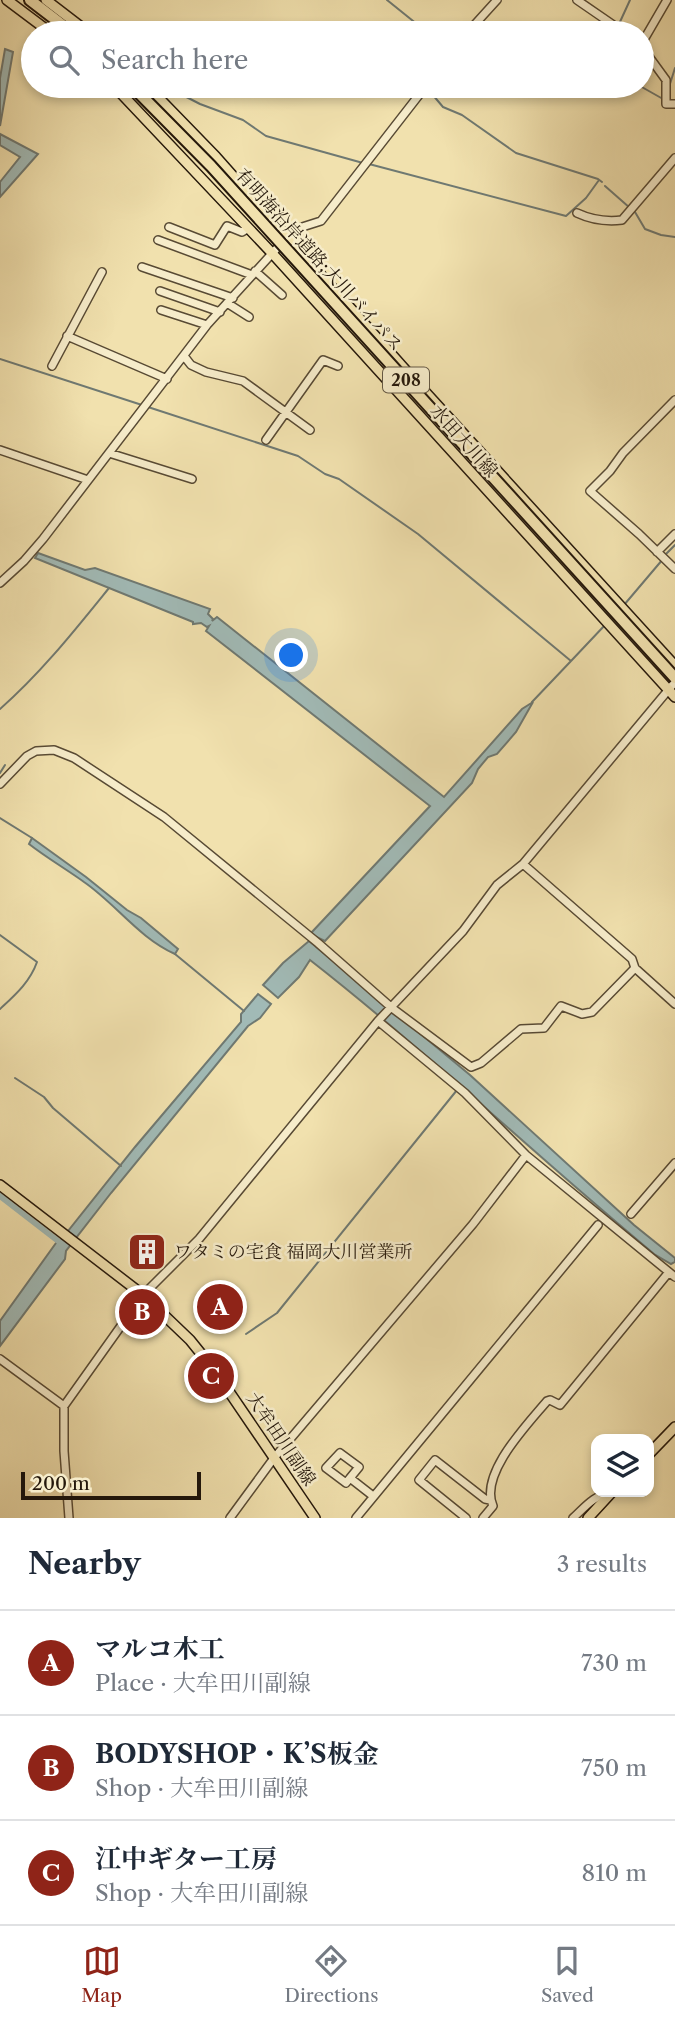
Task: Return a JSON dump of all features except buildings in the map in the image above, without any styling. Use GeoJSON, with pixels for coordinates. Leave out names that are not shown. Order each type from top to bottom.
{"type":"FeatureCollection","features":[{"type":"Feature","properties":{"kind":"highway"},"geometry":{"type":"LineString","coordinates":[[30,0],[57,21]]}},
{"type":"Feature","properties":{"kind":"highway"},"geometry":{"type":"LineString","coordinates":[[36,0],[63,21]]}},
{"type":"Feature","properties":{"kind":"highway","name":"有明海沿岸道路;大川バイパス"},"geometry":{"type":"LineString","coordinates":[[146,98],[229,186],[674,684]]}},
{"type":"Feature","properties":{"kind":"main road"},"geometry":{"type":"LineString","coordinates":[[7,0],[35,21]]}},
{"type":"Feature","properties":{"kind":"main road"},"geometry":{"type":"LineString","coordinates":[[48,1],[74,21]]}},
{"type":"Feature","properties":{"kind":"main road","name":"水田大川線"},"geometry":{"type":"LineString","coordinates":[[125,98],[271,252],[615,631],[674,684]]}},
{"type":"Feature","properties":{"kind":"main road","name":"水田大川線"},"geometry":{"type":"LineString","coordinates":[[159,98],[288,236],[416,383],[675,666]]}},
{"type":"Feature","properties":{"kind":"main road","name":"大牟田川副線"},"geometry":{"type":"LineString","coordinates":[[0,1185],[143,1295],[190,1340],[215,1371],[315,1518]]}},
{"type":"Feature","properties":{"kind":"main road"},"geometry":{"type":"LineString","coordinates":[[654,1449],[675,1427]]}},
{"type":"Feature","properties":{"kind":"main road"},"geometry":{"type":"LineString","coordinates":[[588,1518],[607,1497]]}},
{"type":"Feature","properties":{"kind":"street"},"geometry":{"type":"LineString","coordinates":[[478,21],[497,0]]}},
{"type":"Feature","properties":{"kind":"street"},"geometry":{"type":"LineString","coordinates":[[577,0],[608,21]]}},
{"type":"Feature","properties":{"kind":"street"},"geometry":{"type":"LineString","coordinates":[[654,23],[667,0]]}},
{"type":"Feature","properties":{"kind":"street"},"geometry":{"type":"LineString","coordinates":[[654,62],[666,80],[666,104],[675,104]]}},
{"type":"Feature","properties":{"kind":"street"},"geometry":{"type":"LineString","coordinates":[[0,583],[33,550],[207,326],[288,236],[299,228],[321,221],[417,98]]}},
{"type":"Feature","properties":{"kind":"street"},"geometry":{"type":"LineString","coordinates":[[577,213],[605,222],[621,220],[675,158]]}},
{"type":"Feature","properties":{"kind":"street"},"geometry":{"type":"LineString","coordinates":[[169,227],[215,245],[227,226],[242,232],[247,229]]}},
{"type":"Feature","properties":{"kind":"street"},"geometry":{"type":"LineString","coordinates":[[158,240],[254,273],[282,295]]}},
{"type":"Feature","properties":{"kind":"street"},"geometry":{"type":"LineString","coordinates":[[142,267],[230,300],[249,317]]}},
{"type":"Feature","properties":{"kind":"street"},"geometry":{"type":"LineString","coordinates":[[52,366],[102,272]]}},
{"type":"Feature","properties":{"kind":"street"},"geometry":{"type":"LineString","coordinates":[[160,291],[220,312]]}},
{"type":"Feature","properties":{"kind":"street"},"geometry":{"type":"LineString","coordinates":[[162,310],[207,326]]}},
{"type":"Feature","properties":{"kind":"street"},"geometry":{"type":"LineString","coordinates":[[67,336],[167,379]]}},
{"type":"Feature","properties":{"kind":"street"},"geometry":{"type":"LineString","coordinates":[[184,356],[191,365],[206,372],[243,381],[310,430]]}},
{"type":"Feature","properties":{"kind":"street"},"geometry":{"type":"LineString","coordinates":[[266,440],[323,360],[338,366]]}},
{"type":"Feature","properties":{"kind":"street"},"geometry":{"type":"LineString","coordinates":[[675,400],[590,491],[675,569]]}},
{"type":"Feature","properties":{"kind":"street"},"geometry":{"type":"LineString","coordinates":[[0,450],[88,480]]}},
{"type":"Feature","properties":{"kind":"street"},"geometry":{"type":"LineString","coordinates":[[110,453],[192,480]]}},
{"type":"Feature","properties":{"kind":"street"},"geometry":{"type":"LineString","coordinates":[[657,552],[675,534]]}},
{"type":"Feature","properties":{"kind":"street"},"geometry":{"type":"LineString","coordinates":[[69,1518],[64,1406],[143,1295],[199,1240],[379,1020],[463,932],[498,886],[523,864],[674,684]]}},
{"type":"Feature","properties":{"kind":"street"},"geometry":{"type":"LineString","coordinates":[[0,784],[27,756],[36,751],[54,750],[74,758],[164,817],[315,940],[391,1009],[473,1067],[521,1029],[544,1028],[561,1006],[582,1014],[592,1012],[635,968]]}},
{"type":"Feature","properties":{"kind":"street"},"geometry":{"type":"LineString","coordinates":[[523,864],[632,959],[635,968],[675,1004]]}},
{"type":"Feature","properties":{"kind":"street"},"geometry":{"type":"LineString","coordinates":[[379,1020],[466,1093],[526,1154],[672,1274],[568,1397],[560,1405],[551,1400],[547,1401],[530,1421],[493,1475],[490,1500],[493,1506],[483,1518]]}},
{"type":"Feature","properties":{"kind":"street"},"geometry":{"type":"LineString","coordinates":[[230,1518],[274,1458],[473,1224],[526,1154]]}},
{"type":"Feature","properties":{"kind":"street"},"geometry":{"type":"LineString","coordinates":[[631,1214],[675,1163]]}},
{"type":"Feature","properties":{"kind":"street"},"geometry":{"type":"LineString","coordinates":[[356,1518],[598,1224]]}},
{"type":"Feature","properties":{"kind":"street"},"geometry":{"type":"LineString","coordinates":[[0,1359],[64,1406]]}},
{"type":"Feature","properties":{"kind":"street"},"geometry":{"type":"LineString","coordinates":[[340,1453],[359,1467],[350,1478],[346,1483],[326,1468],[340,1453]]}},
{"type":"Feature","properties":{"kind":"street"},"geometry":{"type":"LineString","coordinates":[[466,1518],[419,1480],[435,1460],[485,1499],[490,1500]]}},
{"type":"Feature","properties":{"kind":"street"},"geometry":{"type":"LineString","coordinates":[[350,1478],[373,1496]]}},
{"type":"Feature","properties":{"kind":"street"},"geometry":{"type":"LineString","coordinates":[[573,1518],[597,1497]]}},
{"type":"Feature","properties":{"kind":"water"},"geometry":{"type":"Polygon","coordinates":[[[5,49],[13,52],[0,126],[0,78],[5,49]]]}},
{"type":"Feature","properties":{"kind":"water"},"geometry":{"type":"Polygon","coordinates":[[[0,134],[38,154],[0,197],[0,182],[20,157],[0,145],[0,134]]]}},
{"type":"Feature","properties":{"kind":"water"},"geometry":{"type":"Polygon","coordinates":[[[38,553],[85,570],[95,568],[210,609],[208,614],[212,621],[217,617],[444,797],[522,709],[533,702],[516,732],[497,754],[488,757],[478,769],[472,783],[325,941],[312,935],[312,932],[430,806],[206,631],[209,626],[193,624],[35,558],[38,553]]]}},
{"type":"Feature","properties":{"kind":"water"},"geometry":{"type":"Polygon","coordinates":[[[32,838],[141,918],[178,949],[175,954],[150,939],[96,891],[29,844],[32,838]]]}},
{"type":"Feature","properties":{"kind":"water"},"geometry":{"type":"Polygon","coordinates":[[[309,941],[470,1075],[634,1225],[675,1258],[675,1262],[671,1264],[654,1254],[398,1032],[310,960],[299,977],[278,998],[263,985],[309,941]]]}},
{"type":"Feature","properties":{"kind":"water"},"geometry":{"type":"Polygon","coordinates":[[[258,994],[271,1004],[260,1018],[248,1026],[111,1193],[66,1251],[65,1259],[0,1346],[0,1321],[56,1243],[241,1022],[241,1014],[258,994]]]}},
{"type":"Feature","properties":{"kind":"waterway"},"geometry":{"type":"LineString","coordinates":[[387,0],[413,21]]}},
{"type":"Feature","properties":{"kind":"waterway"},"geometry":{"type":"LineString","coordinates":[[620,21],[630,0]]}},
{"type":"Feature","properties":{"kind":"waterway"},"geometry":{"type":"LineString","coordinates":[[669,87],[675,68]]}},
{"type":"Feature","properties":{"kind":"waterway"},"geometry":{"type":"LineString","coordinates":[[654,94],[663,99]]}},
{"type":"Feature","properties":{"kind":"waterway"},"geometry":{"type":"LineString","coordinates":[[188,98],[243,120],[266,136],[363,163]]}},
{"type":"Feature","properties":{"kind":"waterway"},"geometry":{"type":"LineString","coordinates":[[435,98],[443,107],[462,115],[516,153],[602,182]]}},
{"type":"Feature","properties":{"kind":"waterway"},"geometry":{"type":"LineString","coordinates":[[369,164],[566,216],[586,198],[599,180]]}},
{"type":"Feature","properties":{"kind":"waterway"},"geometry":{"type":"LineString","coordinates":[[605,186],[630,208]]}},
{"type":"Feature","properties":{"kind":"waterway"},"geometry":{"type":"LineString","coordinates":[[635,212],[645,229],[675,237]]}},
{"type":"Feature","properties":{"kind":"waterway"},"geometry":{"type":"LineString","coordinates":[[0,359],[142,405]]}},
{"type":"Feature","properties":{"kind":"waterway"},"geometry":{"type":"LineString","coordinates":[[148,407],[298,456],[325,474],[339,479],[418,534],[571,661],[532,702]]}},
{"type":"Feature","properties":{"kind":"waterway"},"geometry":{"type":"LineString","coordinates":[[666,554],[675,545]]}},
{"type":"Feature","properties":{"kind":"waterway"},"geometry":{"type":"LineString","coordinates":[[624,605],[663,559]]}},
{"type":"Feature","properties":{"kind":"waterway"},"geometry":{"type":"LineString","coordinates":[[0,709],[44,666],[109,588]]}},
{"type":"Feature","properties":{"kind":"waterway"},"geometry":{"type":"LineString","coordinates":[[571,661],[605,625]]}},
{"type":"Feature","properties":{"kind":"waterway"},"geometry":{"type":"LineString","coordinates":[[0,773],[5,765]]}},
{"type":"Feature","properties":{"kind":"waterway"},"geometry":{"type":"LineString","coordinates":[[0,818],[32,838]]}},
{"type":"Feature","properties":{"kind":"waterway"},"geometry":{"type":"LineString","coordinates":[[0,935],[37,962],[26,982],[0,1009]]}},
{"type":"Feature","properties":{"kind":"waterway"},"geometry":{"type":"LineString","coordinates":[[175,954],[244,1011]]}},
{"type":"Feature","properties":{"kind":"waterway"},"geometry":{"type":"LineString","coordinates":[[15,1078],[44,1097],[53,1108],[121,1166]]}},
{"type":"Feature","properties":{"kind":"waterway"},"geometry":{"type":"LineString","coordinates":[[246,1334],[277,1313],[457,1090]]}},
{"type":"Feature","properties":{"kind":"waterway"},"geometry":{"type":"LineString","coordinates":[[0,1196],[62,1244]]}},
{"type":"Feature","properties":{"kind":"place","name":"ワタミの宅食 福岡大川営業所"},"geometry":{"type":"Point","coordinates":[147,1252]}},
{"type":"Feature","properties":{"kind":"place","name":"マルコ木工"},"geometry":{"type":"Point","coordinates":[220,1307]}},
{"type":"Feature","properties":{"kind":"place","name":"BODYSHOP・K’S板金"},"geometry":{"type":"Point","coordinates":[142,1312]}},
{"type":"Feature","properties":{"kind":"place","name":"江中ギター工房"},"geometry":{"type":"Point","coordinates":[211,1376]}}]}
